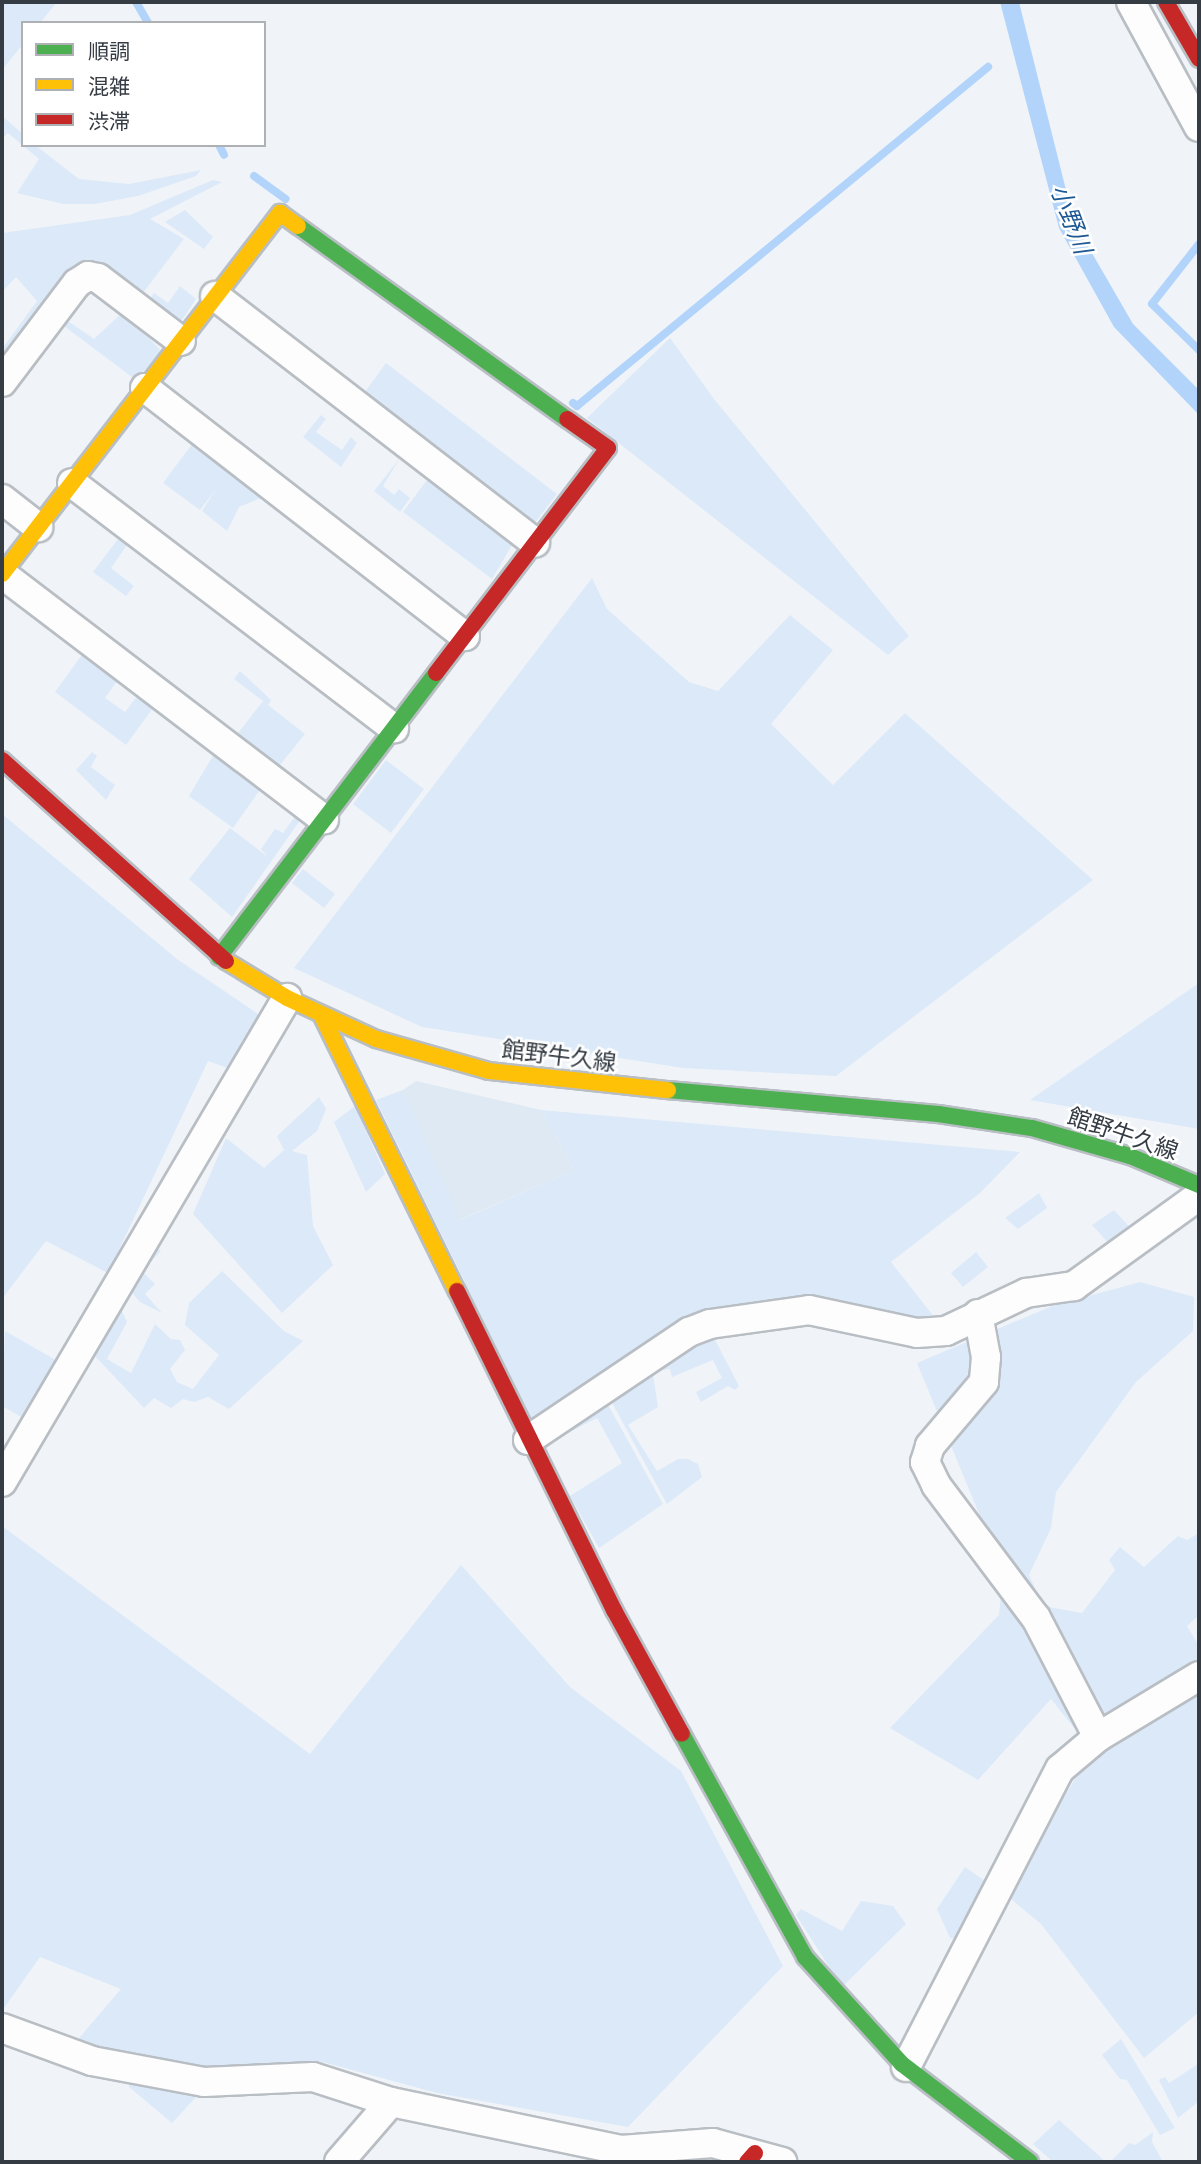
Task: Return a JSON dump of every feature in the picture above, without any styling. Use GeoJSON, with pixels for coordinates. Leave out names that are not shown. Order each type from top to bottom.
{"type":"FeatureCollection","features":[{"type":"Feature","properties":{"kind":"main road"},"geometry":{"type":"LineString","coordinates":[[1166,2],[1199,60]]}},
{"type":"Feature","properties":{"kind":"main road"},"geometry":{"type":"LineString","coordinates":[[2,574],[280,213],[607,448],[219,957]]}},
{"type":"Feature","properties":{"kind":"main road","name":"館野牛久線"},"geometry":{"type":"LineString","coordinates":[[2,760],[219,957],[287,998],[376,1039],[489,1071],[783,1103],[938,1114],[1031,1128],[1130,1156],[1199,1185]]}},
{"type":"Feature","properties":{"kind":"main road"},"geometry":{"type":"LineString","coordinates":[[321,1014],[528,1440],[614,1609],[805,1957],[906,2067],[1030,2162]]}},
{"type":"Feature","properties":{"kind":"street"},"geometry":{"type":"LineString","coordinates":[[1131,2],[1199,127]]}},
{"type":"Feature","properties":{"kind":"street"},"geometry":{"type":"LineString","coordinates":[[2,382],[77,283],[88,276],[98,278],[181,341]]}},
{"type":"Feature","properties":{"kind":"street"},"geometry":{"type":"LineString","coordinates":[[215,296],[535,542]]}},
{"type":"Feature","properties":{"kind":"street"},"geometry":{"type":"LineString","coordinates":[[145,388],[465,636]]}},
{"type":"Feature","properties":{"kind":"street"},"geometry":{"type":"LineString","coordinates":[[72,483],[394,728]]}},
{"type":"Feature","properties":{"kind":"street"},"geometry":{"type":"LineString","coordinates":[[2,499],[38,527]]}},
{"type":"Feature","properties":{"kind":"street"},"geometry":{"type":"LineString","coordinates":[[2,574],[324,819]]}},
{"type":"Feature","properties":{"kind":"street"},"geometry":{"type":"LineString","coordinates":[[2,1482],[287,998]]}},
{"type":"Feature","properties":{"kind":"street"},"geometry":{"type":"LineString","coordinates":[[528,1440],[689,1332],[709,1324],[809,1310],[917,1333],[946,1331],[1026,1293],[1074,1286],[1199,1196]]}},
{"type":"Feature","properties":{"kind":"street"},"geometry":{"type":"LineString","coordinates":[[978,1314],[986,1357],[984,1382],[930,1446],[925,1462],[936,1485],[1036,1618],[1098,1737]]}},
{"type":"Feature","properties":{"kind":"street"},"geometry":{"type":"LineString","coordinates":[[906,2067],[1060,1769],[1098,1737],[1199,1676]]}},
{"type":"Feature","properties":{"kind":"street"},"geometry":{"type":"LineString","coordinates":[[2,2028],[60,2052],[179,2077],[247,2082],[313,2077],[391,2102],[621,2150],[713,2143],[751,2158],[782,2162]]}},
{"type":"Feature","properties":{"kind":"street"},"geometry":{"type":"LineString","coordinates":[[339,2162],[391,2102]]}},
{"type":"Feature","properties":{"kind":"shaded area"},"geometry":{"type":"Polygon","coordinates":[[[2,2],[57,2],[42,21],[21,21],[21,46],[2,70],[2,2]]]}},
{"type":"Feature","properties":{"kind":"shaded area"},"geometry":{"type":"Polygon","coordinates":[[[2,116],[21,132],[21,144],[8,133],[2,139],[2,116]]]}},
{"type":"Feature","properties":{"kind":"shaded area"},"geometry":{"type":"Polygon","coordinates":[[[25,147],[38,147],[79,179],[129,184],[201,170],[196,176],[138,196],[95,204],[63,204],[17,193],[39,159],[25,147]]]}},
{"type":"Feature","properties":{"kind":"shaded area"},"geometry":{"type":"Polygon","coordinates":[[[213,180],[222,182],[150,219],[184,239],[139,298],[86,260],[2,367],[2,349],[37,301],[16,277],[2,292],[2,233],[130,215],[213,180]]]}},
{"type":"Feature","properties":{"kind":"shaded area"},"geometry":{"type":"Polygon","coordinates":[[[185,210],[213,237],[204,249],[165,222],[185,210]]]}},
{"type":"Feature","properties":{"kind":"shaded area"},"geometry":{"type":"Polygon","coordinates":[[[180,286],[196,299],[182,320],[172,320],[148,302],[154,293],[168,303],[180,286]]]}},
{"type":"Feature","properties":{"kind":"shaded area"},"geometry":{"type":"Polygon","coordinates":[[[124,311],[161,351],[136,380],[64,326],[68,321],[94,339],[124,311]]]}},
{"type":"Feature","properties":{"kind":"shaded area"},"geometry":{"type":"Polygon","coordinates":[[[670,338],[714,399],[909,636],[888,655],[587,418],[670,338]]]}},
{"type":"Feature","properties":{"kind":"shaded area"},"geometry":{"type":"Polygon","coordinates":[[[386,363],[557,494],[534,524],[362,396],[386,363]]]}},
{"type":"Feature","properties":{"kind":"shaded area"},"geometry":{"type":"Polygon","coordinates":[[[321,415],[326,419],[316,432],[342,450],[351,437],[357,443],[341,467],[303,437],[321,415]]]}},
{"type":"Feature","properties":{"kind":"shaded area"},"geometry":{"type":"Polygon","coordinates":[[[193,443],[263,497],[239,507],[227,531],[202,511],[216,489],[200,510],[163,483],[193,443]]]}},
{"type":"Feature","properties":{"kind":"shaded area"},"geometry":{"type":"Polygon","coordinates":[[[400,458],[383,486],[394,495],[399,489],[410,498],[400,512],[374,491],[400,458]]]}},
{"type":"Feature","properties":{"kind":"shaded area"},"geometry":{"type":"Polygon","coordinates":[[[430,476],[516,538],[492,579],[403,512],[430,476]]]}},
{"type":"Feature","properties":{"kind":"shaded area"},"geometry":{"type":"Polygon","coordinates":[[[118,539],[127,545],[111,568],[134,586],[126,596],[93,572],[118,539]]]}},
{"type":"Feature","properties":{"kind":"shaded area"},"geometry":{"type":"Polygon","coordinates":[[[592,578],[607,609],[689,682],[718,691],[790,615],[833,650],[771,724],[833,785],[905,713],[1093,880],[836,1076],[683,1068],[422,1027],[294,968],[592,578]]]}},
{"type":"Feature","properties":{"kind":"shaded area"},"geometry":{"type":"Polygon","coordinates":[[[84,652],[119,678],[105,698],[125,712],[138,695],[153,708],[126,745],[55,692],[84,652]]]}},
{"type":"Feature","properties":{"kind":"shaded area"},"geometry":{"type":"Polygon","coordinates":[[[240,671],[271,700],[268,705],[305,734],[276,770],[235,737],[263,701],[234,679],[240,671]]]}},
{"type":"Feature","properties":{"kind":"shaded area"},"geometry":{"type":"Polygon","coordinates":[[[92,752],[97,756],[91,767],[115,785],[106,800],[76,770],[92,752]]]}},
{"type":"Feature","properties":{"kind":"shaded area"},"geometry":{"type":"Polygon","coordinates":[[[214,754],[262,787],[233,828],[189,796],[214,754]]]}},
{"type":"Feature","properties":{"kind":"shaded area"},"geometry":{"type":"Polygon","coordinates":[[[386,760],[424,789],[391,833],[353,804],[386,760]]]}},
{"type":"Feature","properties":{"kind":"shaded area"},"geometry":{"type":"Polygon","coordinates":[[[2,814],[177,959],[267,1020],[233,1070],[208,1061],[108,1273],[46,1241],[2,1299],[2,814]]]}},
{"type":"Feature","properties":{"kind":"shaded area"},"geometry":{"type":"Polygon","coordinates":[[[296,815],[301,819],[232,917],[189,879],[230,828],[268,857],[261,849],[275,829],[283,833],[296,815]]]}},
{"type":"Feature","properties":{"kind":"shaded area"},"geometry":{"type":"Polygon","coordinates":[[[303,869],[335,894],[324,908],[292,883],[303,869]]]}},
{"type":"Feature","properties":{"kind":"shaded area"},"geometry":{"type":"Polygon","coordinates":[[[1199,983],[1199,1129],[1030,1100],[1199,983]]]}},
{"type":"Feature","properties":{"kind":"shaded area"},"geometry":{"type":"Polygon","coordinates":[[[416,1081],[541,1110],[574,1170],[459,1220],[403,1090],[416,1081]]]}},
{"type":"Feature","properties":{"kind":"shaded area"},"geometry":{"type":"Polygon","coordinates":[[[403,1090],[460,1220],[574,1170],[541,1110],[1020,1152],[980,1193],[891,1262],[935,1318],[871,1314],[815,1298],[764,1302],[693,1316],[533,1422],[376,1100],[403,1090]]]}},
{"type":"Feature","properties":{"kind":"shaded area"},"geometry":{"type":"Polygon","coordinates":[[[319,1097],[326,1109],[317,1131],[292,1151],[307,1155],[313,1226],[333,1265],[282,1313],[193,1214],[226,1138],[264,1168],[284,1150],[277,1136],[319,1097]]]}},
{"type":"Feature","properties":{"kind":"shaded area"},"geometry":{"type":"Polygon","coordinates":[[[355,1106],[385,1174],[366,1192],[334,1122],[355,1106]]]}},
{"type":"Feature","properties":{"kind":"shaded area"},"geometry":{"type":"Polygon","coordinates":[[[1039,1193],[1047,1208],[1018,1229],[1005,1218],[1039,1193]]]}},
{"type":"Feature","properties":{"kind":"shaded area"},"geometry":{"type":"Polygon","coordinates":[[[1114,1210],[1134,1232],[1112,1247],[1092,1225],[1114,1210]]]}},
{"type":"Feature","properties":{"kind":"shaded area"},"geometry":{"type":"Polygon","coordinates":[[[155,1246],[161,1251],[142,1271],[155,1284],[145,1294],[162,1313],[140,1302],[129,1289],[155,1246]]]}},
{"type":"Feature","properties":{"kind":"shaded area"},"geometry":{"type":"Polygon","coordinates":[[[976,1252],[988,1267],[963,1287],[951,1273],[976,1252]]]}},
{"type":"Feature","properties":{"kind":"shaded area"},"geometry":{"type":"Polygon","coordinates":[[[222,1271],[284,1331],[303,1341],[229,1409],[208,1397],[194,1402],[183,1399],[171,1408],[154,1398],[144,1408],[91,1352],[121,1309],[127,1322],[107,1359],[131,1373],[155,1324],[171,1339],[180,1340],[185,1350],[170,1369],[177,1382],[193,1389],[219,1355],[185,1325],[189,1303],[222,1271]]]}},
{"type":"Feature","properties":{"kind":"shaded area"},"geometry":{"type":"Polygon","coordinates":[[[1140,1282],[1194,1297],[1193,1331],[1136,1382],[1056,1492],[1051,1528],[1029,1575],[1043,1606],[1082,1613],[1115,1570],[1109,1560],[1120,1547],[1144,1567],[1178,1536],[1187,1540],[1199,1533],[1199,1615],[1187,1626],[1199,1646],[1199,2012],[1144,2058],[1041,1924],[1005,1894],[1078,1774],[1095,1754],[1051,1699],[978,1780],[890,1728],[999,1615],[1003,1572],[917,1363],[1052,1306],[1140,1282]]]}},
{"type":"Feature","properties":{"kind":"shaded area"},"geometry":{"type":"Polygon","coordinates":[[[5,1331],[61,1363],[23,1418],[2,1406],[5,1331]]]}},
{"type":"Feature","properties":{"kind":"shaded area"},"geometry":{"type":"Polygon","coordinates":[[[713,1336],[739,1386],[735,1390],[728,1386],[701,1402],[696,1392],[722,1378],[713,1360],[672,1377],[670,1369],[655,1371],[713,1336]]]}},
{"type":"Feature","properties":{"kind":"shaded area"},"geometry":{"type":"Polygon","coordinates":[[[653,1374],[658,1407],[628,1425],[657,1471],[678,1459],[688,1459],[698,1464],[702,1477],[667,1504],[610,1399],[653,1374]]]}},
{"type":"Feature","properties":{"kind":"shaded area"},"geometry":{"type":"Polygon","coordinates":[[[606,1401],[663,1504],[599,1548],[570,1496],[622,1463],[597,1418],[549,1443],[552,1434],[606,1401]]]}},
{"type":"Feature","properties":{"kind":"shaded area"},"geometry":{"type":"Polygon","coordinates":[[[2,1526],[310,1754],[461,1565],[570,1687],[681,1771],[783,1966],[628,2127],[437,2093],[319,2061],[271,2069],[177,2065],[74,2044],[121,1989],[40,1957],[2,2011],[2,1526]]]}},
{"type":"Feature","properties":{"kind":"shaded area"},"geometry":{"type":"Polygon","coordinates":[[[965,1867],[991,1885],[959,1939],[950,1938],[937,1909],[965,1867]]]}},
{"type":"Feature","properties":{"kind":"shaded area"},"geometry":{"type":"Polygon","coordinates":[[[861,1901],[893,1906],[906,1924],[842,1987],[796,1915],[801,1909],[842,1931],[861,1901]]]}},
{"type":"Feature","properties":{"kind":"shaded area"},"geometry":{"type":"Polygon","coordinates":[[[1121,2039],[1175,2128],[1160,2135],[1127,2080],[1120,2079],[1102,2055],[1121,2039]]]}},
{"type":"Feature","properties":{"kind":"shaded area"},"geometry":{"type":"Polygon","coordinates":[[[1198,2064],[1199,2101],[1178,2118],[1159,2080],[1165,2077],[1169,2083],[1198,2064]]]}},
{"type":"Feature","properties":{"kind":"shaded area"},"geometry":{"type":"Polygon","coordinates":[[[130,2081],[199,2094],[172,2123],[129,2087],[130,2081]]]}},
{"type":"Feature","properties":{"kind":"shaded area"},"geometry":{"type":"Polygon","coordinates":[[[1059,2120],[1106,2162],[1053,2162],[1033,2144],[1059,2120]]]}},
{"type":"Feature","properties":{"kind":"shaded area"},"geometry":{"type":"Polygon","coordinates":[[[1153,2132],[1152,2142],[1163,2162],[1110,2162],[1129,2143],[1135,2145],[1153,2132]]]}},
{"type":"Feature","properties":{"kind":"water","name":"小野川"},"geometry":{"type":"Polygon","coordinates":[[[1000,2],[1019,2],[1074,222],[1133,324],[1199,390],[1199,415],[1114,327],[1059,228],[1000,2]]]}},
{"type":"Feature","properties":{"kind":"waterway"},"geometry":{"type":"LineString","coordinates":[[136,2],[147,21]]}},
{"type":"Feature","properties":{"kind":"waterway"},"geometry":{"type":"LineString","coordinates":[[573,403],[577,406],[988,67]]}},
{"type":"Feature","properties":{"kind":"waterway"},"geometry":{"type":"LineString","coordinates":[[220,147],[224,155]]}},
{"type":"Feature","properties":{"kind":"waterway"},"geometry":{"type":"LineString","coordinates":[[254,176],[286,199]]}},
{"type":"Feature","properties":{"kind":"waterway"},"geometry":{"type":"LineString","coordinates":[[1199,244],[1152,304],[1199,350]]}},
{"type":"Feature","properties":{"kind":"traffic: fast"},"geometry":{"type":"LineString","coordinates":[[298,226],[567,419]]}},
{"type":"Feature","properties":{"kind":"traffic: fast"},"geometry":{"type":"LineString","coordinates":[[219,957],[436,673]]}},
{"type":"Feature","properties":{"kind":"traffic: fast"},"geometry":{"type":"LineString","coordinates":[[668,1090],[938,1114],[1032,1128],[1130,1156],[1199,1185]]}},
{"type":"Feature","properties":{"kind":"traffic: fast"},"geometry":{"type":"LineString","coordinates":[[682,1734],[805,1957],[902,2064],[1030,2162]]}},
{"type":"Feature","properties":{"kind":"traffic: slow"},"geometry":{"type":"LineString","coordinates":[[2,574],[280,213],[298,226]]}},
{"type":"Feature","properties":{"kind":"traffic: slow"},"geometry":{"type":"LineString","coordinates":[[226,961],[287,998],[376,1039],[489,1071],[668,1090]]}},
{"type":"Feature","properties":{"kind":"traffic: slow"},"geometry":{"type":"LineString","coordinates":[[321,1014],[457,1291]]}},
{"type":"Feature","properties":{"kind":"traffic: jam"},"geometry":{"type":"LineString","coordinates":[[1166,2],[1199,59]]}},
{"type":"Feature","properties":{"kind":"traffic: jam"},"geometry":{"type":"LineString","coordinates":[[436,673],[608,448],[567,419]]}},
{"type":"Feature","properties":{"kind":"traffic: jam"},"geometry":{"type":"LineString","coordinates":[[2,760],[226,961]]}},
{"type":"Feature","properties":{"kind":"traffic: jam"},"geometry":{"type":"LineString","coordinates":[[457,1291],[614,1610],[682,1734]]}},
{"type":"Feature","properties":{"kind":"traffic: jam"},"geometry":{"type":"LineString","coordinates":[[747,2162],[755,2153]]}}]}
